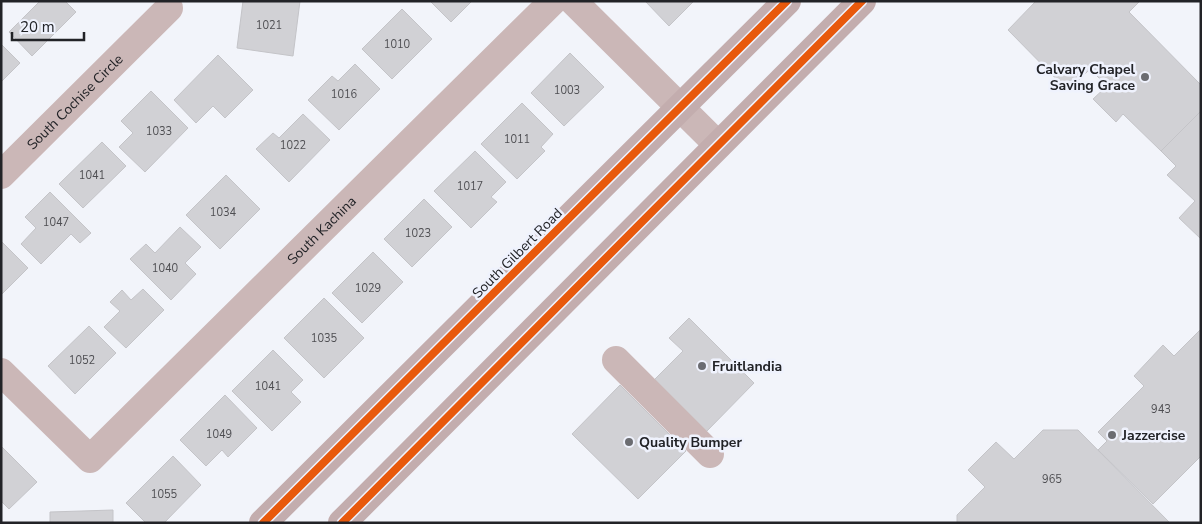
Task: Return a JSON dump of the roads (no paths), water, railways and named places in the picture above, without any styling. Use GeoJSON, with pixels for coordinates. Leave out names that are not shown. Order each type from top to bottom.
{"type":"FeatureCollection","features":[{"type":"Feature","properties":{"kind":"main road","name":"South Gilbert Road"},"geometry":{"type":"LineString","coordinates":[[263,523],[787,1]]}},
{"type":"Feature","properties":{"kind":"main road"},"geometry":{"type":"LineString","coordinates":[[342,523],[862,1]]}},
{"type":"Feature","properties":{"kind":"street","name":"South Kachina"},"geometry":{"type":"LineString","coordinates":[[1,372],[90,458],[553,1]]}},
{"type":"Feature","properties":{"kind":"street"},"geometry":{"type":"LineString","coordinates":[[573,1],[718,145]]}},
{"type":"Feature","properties":{"kind":"street","name":"South Cochise Circle"},"geometry":{"type":"LineString","coordinates":[[1,175],[169,8]]}},
{"type":"Feature","properties":{"kind":"street"},"geometry":{"type":"LineString","coordinates":[[616,360],[710,454]]}},
{"type":"Feature","properties":{"kind":"place","name":"Calvary Chapel Saving Grace"},"geometry":{"type":"Point","coordinates":[1145,77]}},
{"type":"Feature","properties":{"kind":"place","name":"Fruitlandia"},"geometry":{"type":"Point","coordinates":[702,366]}},
{"type":"Feature","properties":{"kind":"place","name":"Jazzercise"},"geometry":{"type":"Point","coordinates":[1112,435]}},
{"type":"Feature","properties":{"kind":"place","name":"Quality Bumper"},"geometry":{"type":"Point","coordinates":[629,442]}}]}
